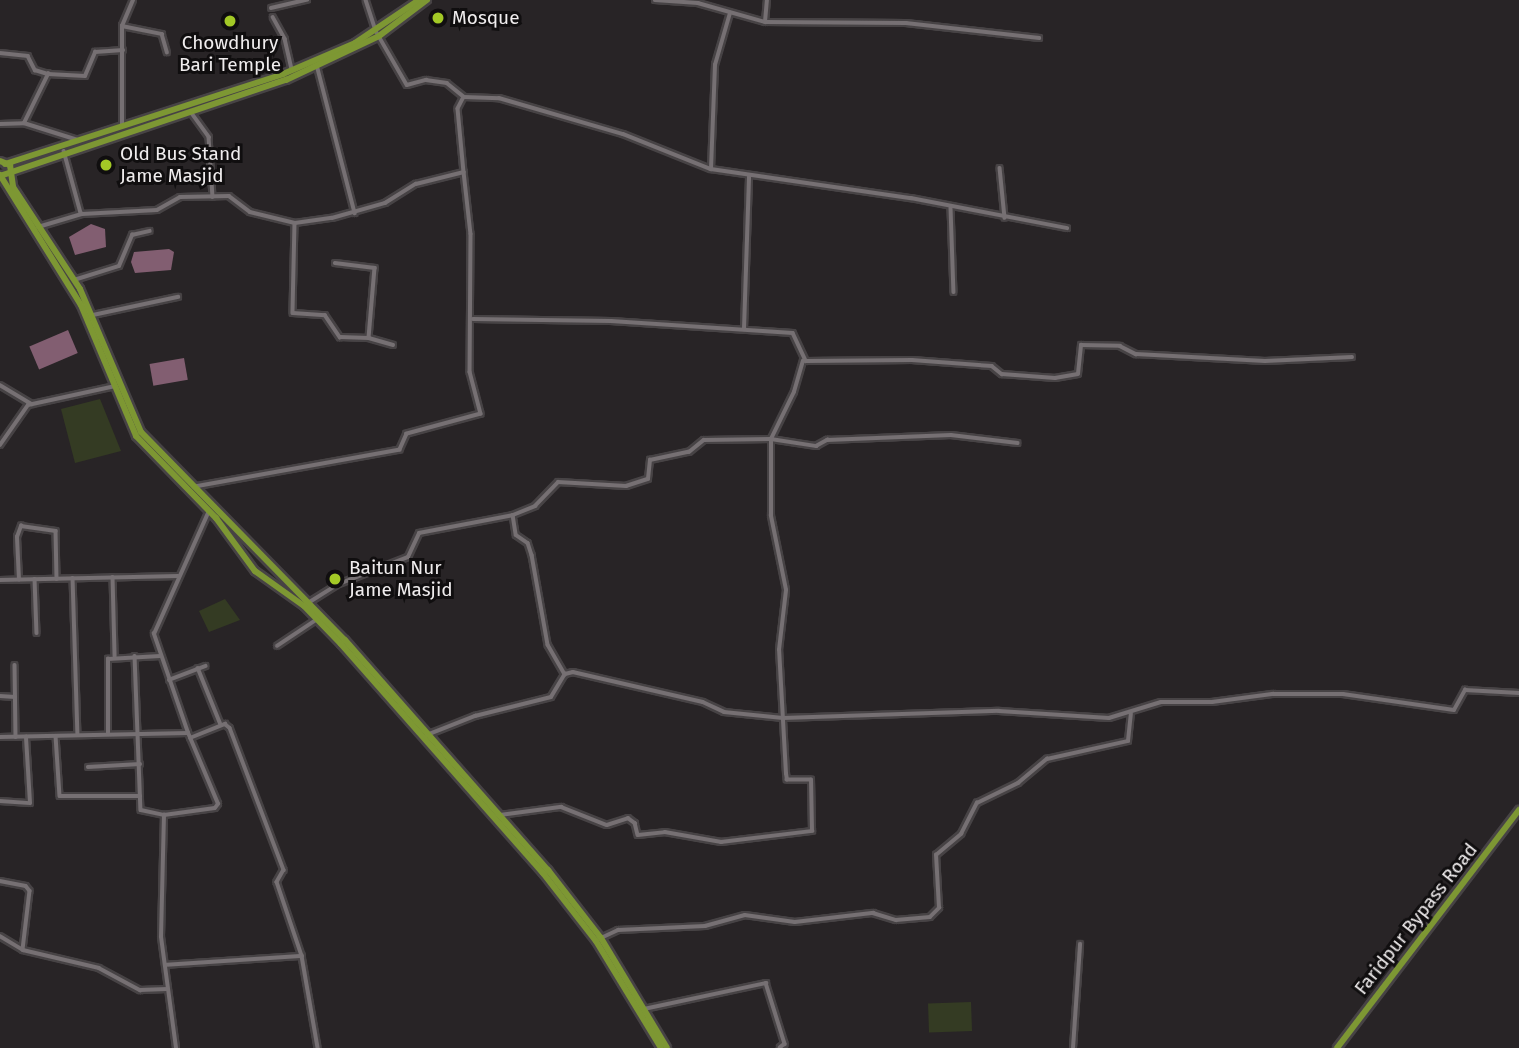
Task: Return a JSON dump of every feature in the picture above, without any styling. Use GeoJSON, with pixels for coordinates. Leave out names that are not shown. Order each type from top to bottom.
{"type":"FeatureCollection","features":[{"type":"Feature","properties":{"kind":"highway"},"geometry":{"type":"LineString","coordinates":[[378,33],[419,0]]}},
{"type":"Feature","properties":{"kind":"highway"},"geometry":{"type":"LineString","coordinates":[[49,153],[64,151],[278,79],[378,33],[427,0]]}},
{"type":"Feature","properties":{"kind":"highway"},"geometry":{"type":"LineString","coordinates":[[278,79],[292,70],[316,63]]}},
{"type":"Feature","properties":{"kind":"highway"},"geometry":{"type":"LineString","coordinates":[[123,129],[78,140],[11,167],[0,175],[3,186],[74,280],[93,315],[136,436],[251,546],[308,603],[315,615]]}},
{"type":"Feature","properties":{"kind":"highway"},"geometry":{"type":"LineString","coordinates":[[0,163],[11,167]]}},
{"type":"Feature","properties":{"kind":"highway"},"geometry":{"type":"LineString","coordinates":[[11,167],[13,187],[81,305],[118,384]]}},
{"type":"Feature","properties":{"kind":"highway"},"geometry":{"type":"LineString","coordinates":[[211,509],[255,571],[315,615],[546,871]]}},
{"type":"Feature","properties":{"kind":"highway"},"geometry":{"type":"LineString","coordinates":[[466,782],[500,815],[598,939],[661,1048]]}},
{"type":"Feature","properties":{"kind":"highway","name":"Faridpur Bypass Road"},"geometry":{"type":"LineString","coordinates":[[1337,1048],[1519,810]]}},
{"type":"Feature","properties":{"kind":"highway"},"geometry":{"type":"LineString","coordinates":[[620,975],[667,1048]]}},
{"type":"Feature","properties":{"kind":"street"},"geometry":{"type":"LineString","coordinates":[[123,129],[122,26],[132,0]]}},
{"type":"Feature","properties":{"kind":"street"},"geometry":{"type":"LineString","coordinates":[[271,8],[307,0]]}},
{"type":"Feature","properties":{"kind":"street"},"geometry":{"type":"LineString","coordinates":[[366,0],[378,33],[405,84],[436,80],[464,97],[499,98],[623,134],[711,169],[911,198],[951,208],[1067,228]]}},
{"type":"Feature","properties":{"kind":"street"},"geometry":{"type":"LineString","coordinates":[[655,0],[698,3],[765,22],[924,24],[1039,37]]}},
{"type":"Feature","properties":{"kind":"street"},"geometry":{"type":"LineString","coordinates":[[765,22],[767,0]]}},
{"type":"Feature","properties":{"kind":"street"},"geometry":{"type":"LineString","coordinates":[[711,169],[715,65],[730,13]]}},
{"type":"Feature","properties":{"kind":"street"},"geometry":{"type":"LineString","coordinates":[[272,17],[285,39],[292,70]]}},
{"type":"Feature","properties":{"kind":"street"},"geometry":{"type":"LineString","coordinates":[[122,26],[162,34],[167,51]]}},
{"type":"Feature","properties":{"kind":"street"},"geometry":{"type":"LineString","coordinates":[[0,53],[28,56],[35,70],[48,74],[85,76],[95,52],[123,50]]}},
{"type":"Feature","properties":{"kind":"street"},"geometry":{"type":"LineString","coordinates":[[316,63],[355,213]]}},
{"type":"Feature","properties":{"kind":"street"},"geometry":{"type":"LineString","coordinates":[[24,123],[48,74]]}},
{"type":"Feature","properties":{"kind":"street"},"geometry":{"type":"LineString","coordinates":[[192,489],[400,450],[407,434],[481,414],[470,372],[473,319],[458,109],[464,97]]}},
{"type":"Feature","properties":{"kind":"street"},"geometry":{"type":"LineString","coordinates":[[189,108],[209,137],[213,197]]}},
{"type":"Feature","properties":{"kind":"street"},"geometry":{"type":"LineString","coordinates":[[0,124],[24,123],[78,140]]}},
{"type":"Feature","properties":{"kind":"street"},"geometry":{"type":"LineString","coordinates":[[64,151],[82,214]]}},
{"type":"Feature","properties":{"kind":"street"},"geometry":{"type":"LineString","coordinates":[[1000,168],[1005,218]]}},
{"type":"Feature","properties":{"kind":"street"},"geometry":{"type":"LineString","coordinates":[[35,229],[82,214],[151,211],[171,198],[229,196],[250,212],[295,223],[355,213],[385,203],[416,184],[464,172]]}},
{"type":"Feature","properties":{"kind":"street"},"geometry":{"type":"LineString","coordinates":[[744,329],[748,176]]}},
{"type":"Feature","properties":{"kind":"street"},"geometry":{"type":"LineString","coordinates":[[951,208],[954,292]]}},
{"type":"Feature","properties":{"kind":"street"},"geometry":{"type":"LineString","coordinates":[[295,223],[293,313],[325,315],[340,337],[369,338],[393,345]]}},
{"type":"Feature","properties":{"kind":"street"},"geometry":{"type":"LineString","coordinates":[[74,280],[119,266],[132,235],[150,231]]}},
{"type":"Feature","properties":{"kind":"street"},"geometry":{"type":"LineString","coordinates":[[335,263],[375,268],[369,338]]}},
{"type":"Feature","properties":{"kind":"street"},"geometry":{"type":"LineString","coordinates":[[93,315],[178,297]]}},
{"type":"Feature","properties":{"kind":"street"},"geometry":{"type":"LineString","coordinates":[[473,319],[796,333],[803,361],[794,392],[771,439],[771,516],[786,590],[779,650],[787,780],[811,780],[809,831],[721,842],[665,832],[638,835],[635,823],[628,818],[607,825],[561,807],[500,815]]}},
{"type":"Feature","properties":{"kind":"street"},"geometry":{"type":"LineString","coordinates":[[803,361],[934,361],[992,366],[1002,374],[1065,378],[1078,374],[1081,345],[1120,346],[1136,354],[1265,361],[1352,356]]}},
{"type":"Feature","properties":{"kind":"street"},"geometry":{"type":"LineString","coordinates":[[1,441],[24,408],[32,404],[118,384]]}},
{"type":"Feature","properties":{"kind":"street"},"geometry":{"type":"LineString","coordinates":[[0,385],[32,404]]}},
{"type":"Feature","properties":{"kind":"street"},"geometry":{"type":"LineString","coordinates":[[308,603],[339,584],[408,557],[419,533],[513,515],[532,508],[558,482],[626,486],[648,479],[650,460],[689,452],[704,440],[771,439],[816,446],[827,440],[973,435],[985,441],[1018,443]]}},
{"type":"Feature","properties":{"kind":"street"},"geometry":{"type":"LineString","coordinates":[[135,656],[141,813],[164,815],[215,808],[218,804],[160,656],[155,625],[211,509]]}},
{"type":"Feature","properties":{"kind":"street"},"geometry":{"type":"LineString","coordinates":[[513,515],[516,535],[528,543],[532,555],[548,645],[565,674]]}},
{"type":"Feature","properties":{"kind":"street"},"geometry":{"type":"LineString","coordinates":[[19,580],[17,537],[21,526],[53,527],[57,579]]}},
{"type":"Feature","properties":{"kind":"street"},"geometry":{"type":"LineString","coordinates":[[0,580],[178,576]]}},
{"type":"Feature","properties":{"kind":"street"},"geometry":{"type":"LineString","coordinates":[[108,734],[106,666],[115,656],[113,577]]}},
{"type":"Feature","properties":{"kind":"street"},"geometry":{"type":"LineString","coordinates":[[73,578],[78,735]]}},
{"type":"Feature","properties":{"kind":"street"},"geometry":{"type":"LineString","coordinates":[[35,579],[37,633]]}},
{"type":"Feature","properties":{"kind":"street"},"geometry":{"type":"LineString","coordinates":[[277,646],[315,615]]}},
{"type":"Feature","properties":{"kind":"street"},"geometry":{"type":"LineString","coordinates":[[115,656],[160,656]]}},
{"type":"Feature","properties":{"kind":"street"},"geometry":{"type":"LineString","coordinates":[[16,665],[16,737]]}},
{"type":"Feature","properties":{"kind":"street"},"geometry":{"type":"LineString","coordinates":[[169,680],[205,666]]}},
{"type":"Feature","properties":{"kind":"street"},"geometry":{"type":"LineString","coordinates":[[198,668],[221,725]]}},
{"type":"Feature","properties":{"kind":"street"},"geometry":{"type":"LineString","coordinates":[[565,674],[582,672],[703,702],[724,712],[783,718],[921,712],[1048,713],[1092,718],[1132,714],[1161,702],[1212,702],[1273,694],[1343,694],[1454,710],[1465,690],[1519,693]]}},
{"type":"Feature","properties":{"kind":"street"},"geometry":{"type":"LineString","coordinates":[[425,737],[475,716],[551,697],[565,674]]}},
{"type":"Feature","properties":{"kind":"street"},"geometry":{"type":"LineString","coordinates":[[0,696],[16,697]]}},
{"type":"Feature","properties":{"kind":"street"},"geometry":{"type":"LineString","coordinates":[[598,939],[626,929],[705,926],[745,915],[795,922],[873,913],[896,920],[930,917],[939,908],[936,855],[961,834],[976,803],[1018,783],[1046,760],[1128,741],[1132,714]]}},
{"type":"Feature","properties":{"kind":"street"},"geometry":{"type":"LineString","coordinates":[[0,737],[189,735],[221,725],[230,728],[284,870],[277,881],[302,956],[318,1048]]}},
{"type":"Feature","properties":{"kind":"street"},"geometry":{"type":"LineString","coordinates":[[56,736],[60,796],[140,796]]}},
{"type":"Feature","properties":{"kind":"street"},"geometry":{"type":"LineString","coordinates":[[0,801],[30,803],[26,737]]}},
{"type":"Feature","properties":{"kind":"street"},"geometry":{"type":"LineString","coordinates":[[88,767],[139,764]]}},
{"type":"Feature","properties":{"kind":"street"},"geometry":{"type":"LineString","coordinates":[[164,815],[160,915],[176,1048]]}},
{"type":"Feature","properties":{"kind":"street"},"geometry":{"type":"LineString","coordinates":[[0,881],[26,886],[30,891],[23,950]]}},
{"type":"Feature","properties":{"kind":"street"},"geometry":{"type":"LineString","coordinates":[[0,936],[23,950],[99,968],[140,990],[167,989]]}},
{"type":"Feature","properties":{"kind":"street"},"geometry":{"type":"LineString","coordinates":[[1073,1048],[1080,944]]}},
{"type":"Feature","properties":{"kind":"street"},"geometry":{"type":"LineString","coordinates":[[165,965],[302,956]]}},
{"type":"Feature","properties":{"kind":"street"},"geometry":{"type":"LineString","coordinates":[[644,1009],[766,983],[785,1044],[780,1048]]}},
{"type":"Feature","properties":{"kind":"green space"},"geometry":{"type":"Polygon","coordinates":[[[100,399],[121,451],[75,463],[61,409],[100,399]]]}},
{"type":"Feature","properties":{"kind":"green space"},"geometry":{"type":"Polygon","coordinates":[[[225,599],[240,620],[209,632],[199,611],[225,599]]]}},
{"type":"Feature","properties":{"kind":"green space"},"geometry":{"type":"Polygon","coordinates":[[[971,1002],[972,1031],[929,1032],[928,1004],[971,1002]]]}},
{"type":"Feature","properties":{"kind":"shaded area"},"geometry":{"type":"Polygon","coordinates":[[[91,224],[105,229],[106,247],[75,255],[69,237],[91,224]]]}},
{"type":"Feature","properties":{"kind":"shaded area"},"geometry":{"type":"Polygon","coordinates":[[[169,249],[174,252],[171,270],[135,273],[131,262],[134,252],[169,249]]]}},
{"type":"Feature","properties":{"kind":"shaded area"},"geometry":{"type":"Polygon","coordinates":[[[68,330],[78,353],[39,369],[29,346],[68,330]]]}},
{"type":"Feature","properties":{"kind":"shaded area"},"geometry":{"type":"Polygon","coordinates":[[[184,358],[188,380],[153,386],[150,364],[184,358]]]}},
{"type":"Feature","properties":{"kind":"place","name":"Mosque"},"geometry":{"type":"Point","coordinates":[438,18]}},
{"type":"Feature","properties":{"kind":"place","name":"Chowdhury Bari Temple"},"geometry":{"type":"Point","coordinates":[230,21]}},
{"type":"Feature","properties":{"kind":"place","name":"Old Bus Stand Jame Masjid"},"geometry":{"type":"Point","coordinates":[106,165]}},
{"type":"Feature","properties":{"kind":"place","name":"Baitun Nur Jame Masjid"},"geometry":{"type":"Point","coordinates":[335,579]}}]}
